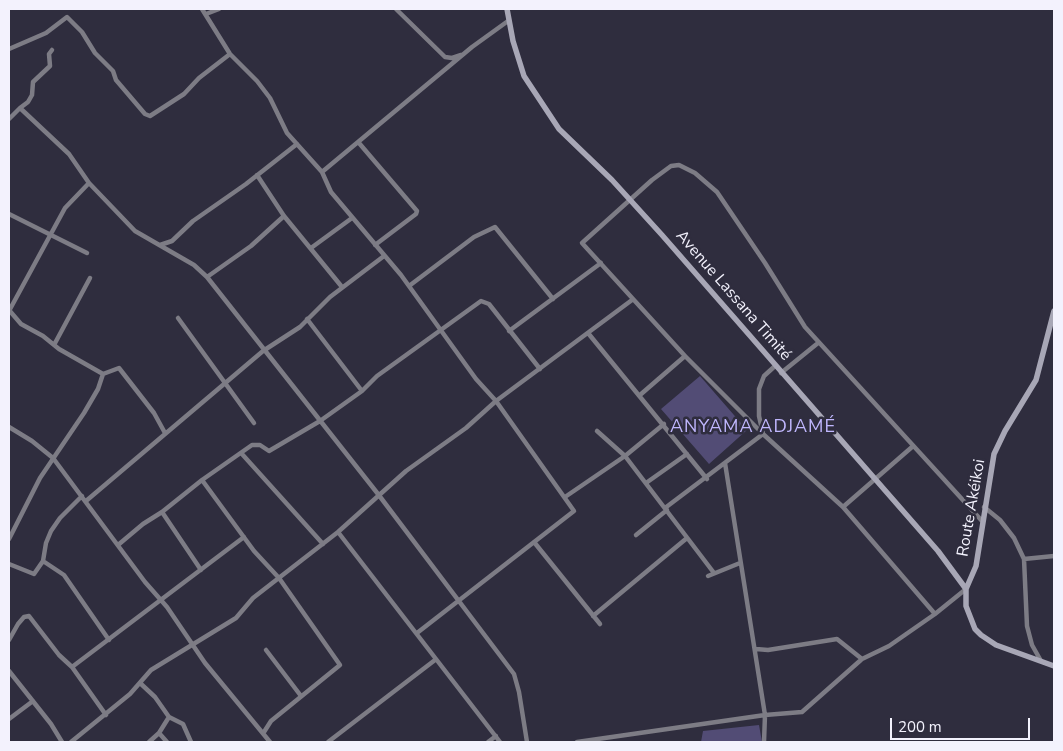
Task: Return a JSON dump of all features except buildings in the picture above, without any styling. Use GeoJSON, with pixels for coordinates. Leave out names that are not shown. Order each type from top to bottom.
{"type":"FeatureCollection","features":[{"type":"Feature","properties":{"kind":"street"},"geometry":{"type":"LineString","coordinates":[[202,9],[230,54],[270,98],[282,124],[322,172],[326,186],[409,286],[476,379],[496,401],[566,497],[574,511],[417,633]]}},
{"type":"Feature","properties":{"kind":"street"},"geometry":{"type":"LineString","coordinates":[[206,14],[219,9]]}},
{"type":"Feature","properties":{"kind":"street"},"geometry":{"type":"LineString","coordinates":[[396,9],[445,56],[452,58],[466,52]]}},
{"type":"Feature","properties":{"kind":"street","name":"Avenue Lassana Timité"},"geometry":{"type":"LineString","coordinates":[[507,9],[508,21],[519,64],[538,100],[570,141],[632,201],[938,551],[966,590]]}},
{"type":"Feature","properties":{"kind":"street"},"geometry":{"type":"LineString","coordinates":[[9,49],[46,32],[67,17],[82,32],[95,53],[113,71],[116,80],[145,114],[150,116],[184,94],[199,78],[230,54]]}},
{"type":"Feature","properties":{"kind":"street"},"geometry":{"type":"LineString","coordinates":[[322,172],[359,144],[466,52],[508,21]]}},
{"type":"Feature","properties":{"kind":"street"},"geometry":{"type":"LineString","coordinates":[[9,119],[28,102],[32,95],[33,82],[50,66],[52,50]]}},
{"type":"Feature","properties":{"kind":"street"},"geometry":{"type":"LineString","coordinates":[[20,108],[69,154],[89,183],[135,231],[181,256],[207,277],[263,351],[378,494],[514,674],[520,692],[527,742]]}},
{"type":"Feature","properties":{"kind":"street"},"geometry":{"type":"LineString","coordinates":[[158,245],[172,241],[193,220],[297,144]]}},
{"type":"Feature","properties":{"kind":"street"},"geometry":{"type":"LineString","coordinates":[[359,144],[417,211],[416,214],[375,245]]}},
{"type":"Feature","properties":{"kind":"street"},"geometry":{"type":"LineString","coordinates":[[935,614],[843,507],[763,434],[685,356],[582,243],[632,201],[652,180],[674,165],[684,166],[695,173],[717,192],[766,263],[805,327],[912,447],[982,521]]}},
{"type":"Feature","properties":{"kind":"street"},"geometry":{"type":"LineString","coordinates":[[257,175],[284,216],[342,287]]}},
{"type":"Feature","properties":{"kind":"street"},"geometry":{"type":"LineString","coordinates":[[89,183],[65,208],[9,310],[21,324],[103,374]]}},
{"type":"Feature","properties":{"kind":"street"},"geometry":{"type":"LineString","coordinates":[[9,214],[87,253]]}},
{"type":"Feature","properties":{"kind":"street"},"geometry":{"type":"LineString","coordinates":[[207,277],[243,252],[284,216]]}},
{"type":"Feature","properties":{"kind":"street"},"geometry":{"type":"LineString","coordinates":[[311,248],[352,218]]}},
{"type":"Feature","properties":{"kind":"street"},"geometry":{"type":"LineString","coordinates":[[409,286],[474,237],[496,228],[553,300]]}},
{"type":"Feature","properties":{"kind":"street"},"geometry":{"type":"LineString","coordinates":[[86,500],[263,351],[307,319],[342,287],[384,256]]}},
{"type":"Feature","properties":{"kind":"street"},"geometry":{"type":"LineString","coordinates":[[509,331],[553,300],[600,263]]}},
{"type":"Feature","properties":{"kind":"street"},"geometry":{"type":"LineString","coordinates":[[54,345],[90,278]]}},
{"type":"Feature","properties":{"kind":"street"},"geometry":{"type":"LineString","coordinates":[[71,742],[106,715],[151,670],[168,662],[193,643],[236,618],[253,598],[338,532],[378,494],[406,471],[466,428],[496,401],[632,300]]}},
{"type":"Feature","properties":{"kind":"street"},"geometry":{"type":"LineString","coordinates":[[118,545],[147,520],[162,512],[202,480],[242,454],[252,445],[260,445],[269,451],[320,421],[362,391],[377,376],[442,331],[480,301],[489,304],[540,369]]}},
{"type":"Feature","properties":{"kind":"street","name":"Route Akéikoi"},"geometry":{"type":"LineString","coordinates":[[1054,311],[1036,380],[1005,431],[994,454],[976,566],[966,590],[967,612],[975,629],[981,635],[996,645],[1054,666]]}},
{"type":"Feature","properties":{"kind":"street"},"geometry":{"type":"LineString","coordinates":[[178,318],[227,382],[254,423]]}},
{"type":"Feature","properties":{"kind":"street"},"geometry":{"type":"LineString","coordinates":[[307,319],[362,391]]}},
{"type":"Feature","properties":{"kind":"street"},"geometry":{"type":"LineString","coordinates":[[588,333],[707,479]]}},
{"type":"Feature","properties":{"kind":"street"},"geometry":{"type":"LineString","coordinates":[[781,373],[818,342]]}},
{"type":"Feature","properties":{"kind":"street"},"geometry":{"type":"LineString","coordinates":[[640,395],[685,356]]}},
{"type":"Feature","properties":{"kind":"street"},"geometry":{"type":"LineString","coordinates":[[763,434],[759,416],[759,389],[764,376],[775,366]]}},
{"type":"Feature","properties":{"kind":"street"},"geometry":{"type":"LineString","coordinates":[[103,374],[119,368],[154,413],[165,433]]}},
{"type":"Feature","properties":{"kind":"street"},"geometry":{"type":"LineString","coordinates":[[9,539],[53,458],[98,389],[103,374]]}},
{"type":"Feature","properties":{"kind":"street"},"geometry":{"type":"LineString","coordinates":[[566,497],[624,456],[664,424]]}},
{"type":"Feature","properties":{"kind":"street"},"geometry":{"type":"LineString","coordinates":[[9,427],[32,441],[53,458],[193,643],[205,663],[264,732],[270,742]]}},
{"type":"Feature","properties":{"kind":"street"},"geometry":{"type":"LineString","coordinates":[[597,431],[624,456],[714,573]]}},
{"type":"Feature","properties":{"kind":"street"},"geometry":{"type":"LineString","coordinates":[[636,535],[666,509],[763,434]]}},
{"type":"Feature","properties":{"kind":"street"},"geometry":{"type":"LineString","coordinates":[[843,507],[912,447]]}},
{"type":"Feature","properties":{"kind":"street"},"geometry":{"type":"LineString","coordinates":[[242,454],[323,544]]}},
{"type":"Feature","properties":{"kind":"street"},"geometry":{"type":"LineString","coordinates":[[646,483],[687,454]]}},
{"type":"Feature","properties":{"kind":"street"},"geometry":{"type":"LineString","coordinates":[[725,463],[740,563],[756,649],[765,715],[764,742]]}},
{"type":"Feature","properties":{"kind":"street"},"geometry":{"type":"LineString","coordinates":[[202,480],[244,537],[279,578],[340,665],[271,721],[264,732]]}},
{"type":"Feature","properties":{"kind":"street"},"geometry":{"type":"LineString","coordinates":[[9,564],[34,574],[43,561],[46,543],[51,531],[60,518],[82,496]]}},
{"type":"Feature","properties":{"kind":"street"},"geometry":{"type":"LineString","coordinates":[[984,507],[1000,520],[1014,538],[1024,559],[1027,626],[1032,645],[1041,662]]}},
{"type":"Feature","properties":{"kind":"street"},"geometry":{"type":"LineString","coordinates":[[162,512],[201,570]]}},
{"type":"Feature","properties":{"kind":"street"},"geometry":{"type":"LineString","coordinates":[[338,532],[500,742]]}},
{"type":"Feature","properties":{"kind":"street"},"geometry":{"type":"LineString","coordinates":[[72,667],[244,537]]}},
{"type":"Feature","properties":{"kind":"street"},"geometry":{"type":"LineString","coordinates":[[593,616],[687,538]]}},
{"type":"Feature","properties":{"kind":"street"},"geometry":{"type":"LineString","coordinates":[[534,542],[600,624]]}},
{"type":"Feature","properties":{"kind":"street"},"geometry":{"type":"LineString","coordinates":[[1024,559],[1054,556]]}},
{"type":"Feature","properties":{"kind":"street"},"geometry":{"type":"LineString","coordinates":[[43,561],[64,575],[109,640]]}},
{"type":"Feature","properties":{"kind":"street"},"geometry":{"type":"LineString","coordinates":[[708,576],[740,563]]}},
{"type":"Feature","properties":{"kind":"street"},"geometry":{"type":"LineString","coordinates":[[577,742],[765,715],[802,712],[862,659],[889,646],[966,590]]}},
{"type":"Feature","properties":{"kind":"street"},"geometry":{"type":"LineString","coordinates":[[9,640],[18,624],[29,616],[59,655],[72,667],[106,715]]}},
{"type":"Feature","properties":{"kind":"street"},"geometry":{"type":"LineString","coordinates":[[756,649],[768,650],[837,640],[862,659]]}},
{"type":"Feature","properties":{"kind":"street"},"geometry":{"type":"LineString","coordinates":[[266,650],[301,696]]}},
{"type":"Feature","properties":{"kind":"street"},"geometry":{"type":"LineString","coordinates":[[328,742],[435,660]]}},
{"type":"Feature","properties":{"kind":"street"},"geometry":{"type":"LineString","coordinates":[[9,671],[62,742]]}},
{"type":"Feature","properties":{"kind":"street"},"geometry":{"type":"LineString","coordinates":[[140,683],[155,697],[169,717],[182,724],[191,742]]}},
{"type":"Feature","properties":{"kind":"street"},"geometry":{"type":"LineString","coordinates":[[9,719],[32,701]]}},
{"type":"Feature","properties":{"kind":"street"},"geometry":{"type":"LineString","coordinates":[[149,742],[159,733],[169,717]]}},
{"type":"Feature","properties":{"kind":"street"},"geometry":{"type":"LineString","coordinates":[[159,733],[167,742]]}},
{"type":"Feature","properties":{"kind":"street"},"geometry":{"type":"LineString","coordinates":[[488,742],[496,736]]}},
{"type":"Feature","properties":{"kind":"shaded area"},"geometry":{"type":"Polygon","coordinates":[[[700,376],[747,430],[709,464],[661,409],[700,376]]]}},
{"type":"Feature","properties":{"kind":"shaded area"},"geometry":{"type":"Polygon","coordinates":[[[759,725],[762,742],[701,742],[703,731],[759,725]]]}},
{"type":"Feature","properties":{"kind":"district","name":"ANYAMA ADJAMÉ"},"geometry":{"type":"Point","coordinates":[753,428]}}]}
